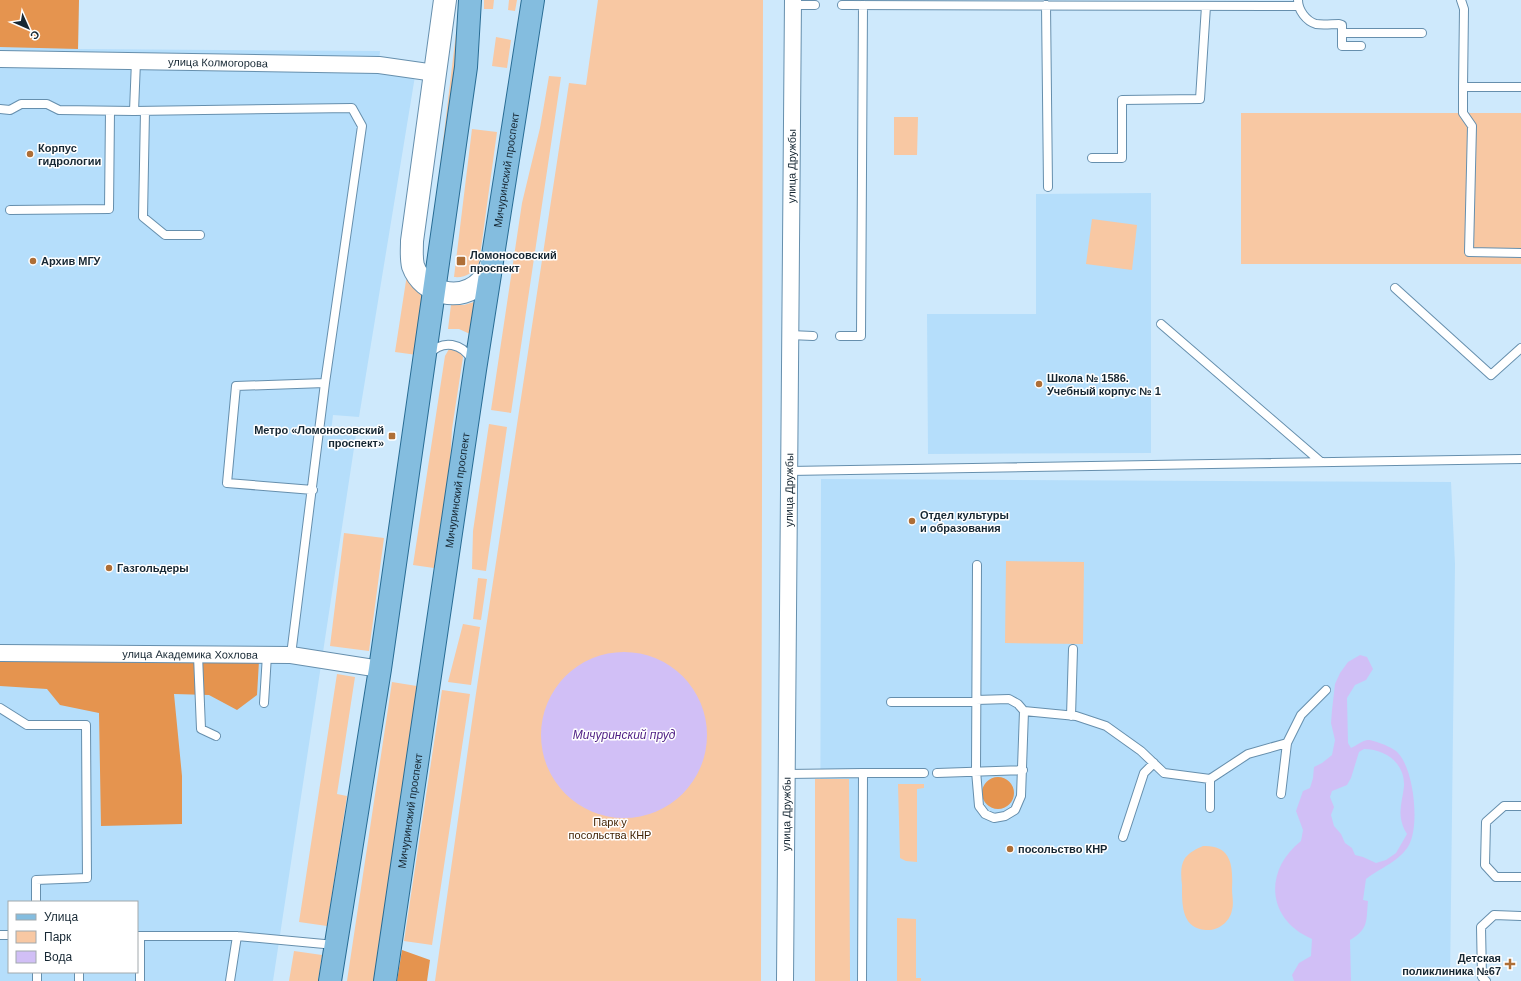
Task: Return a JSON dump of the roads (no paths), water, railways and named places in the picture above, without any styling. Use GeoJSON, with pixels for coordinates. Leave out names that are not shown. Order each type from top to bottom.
{"type":"FeatureCollection","features":[{"type":"Feature","properties":{"kind":"main road"},"geometry":{"type":"LineString","coordinates":[[444,0],[411,256],[417,274],[423,281],[435,290],[447,294],[465,292],[481,282],[487,275],[491,265]]}},
{"type":"Feature","properties":{"kind":"main road"},"geometry":{"type":"LineString","coordinates":[[330,981],[380,668],[435,290],[466,67],[470,0]]}},
{"type":"Feature","properties":{"kind":"main road","name":"Мичуринский проспект"},"geometry":{"type":"LineString","coordinates":[[385,981],[475,370],[533,0]]}},
{"type":"Feature","properties":{"kind":"street","name":"улица Дружбы"},"geometry":{"type":"LineString","coordinates":[[785,981],[793,2]]}},
{"type":"Feature","properties":{"kind":"street","name":"улица Колмогорова"},"geometry":{"type":"LineString","coordinates":[[0,59],[379,65],[435,73]]}},
{"type":"Feature","properties":{"kind":"street","name":"улица Академика Хохлова"},"geometry":{"type":"LineString","coordinates":[[0,653],[198,655],[291,654],[380,668]]}},
{"type":"Feature","properties":{"kind":"lane"},"geometry":{"type":"LineString","coordinates":[[1462,0],[1464,8],[1463,113],[1472,126],[1469,252],[1521,254]]}},
{"type":"Feature","properties":{"kind":"lane"},"geometry":{"type":"LineString","coordinates":[[793,2],[815,5]]}},
{"type":"Feature","properties":{"kind":"lane"},"geometry":{"type":"LineString","coordinates":[[842,5],[962,3],[1206,6],[1298,3],[1305,16],[1316,24],[1341,24],[1342,46],[1360,46]]}},
{"type":"Feature","properties":{"kind":"lane"},"geometry":{"type":"LineString","coordinates":[[840,336],[861,336],[863,5]]}},
{"type":"Feature","properties":{"kind":"lane"},"geometry":{"type":"LineString","coordinates":[[1046,5],[1048,187]]}},
{"type":"Feature","properties":{"kind":"lane"},"geometry":{"type":"LineString","coordinates":[[1092,158],[1122,158],[1122,100],[1200,99],[1206,6]]}},
{"type":"Feature","properties":{"kind":"lane"},"geometry":{"type":"LineString","coordinates":[[1342,33],[1422,33]]}},
{"type":"Feature","properties":{"kind":"lane"},"geometry":{"type":"LineString","coordinates":[[134,111],[136,60]]}},
{"type":"Feature","properties":{"kind":"lane"},"geometry":{"type":"LineString","coordinates":[[1463,87],[1521,87]]}},
{"type":"Feature","properties":{"kind":"lane"},"geometry":{"type":"LineString","coordinates":[[0,110],[10,110],[21,104],[47,104],[59,110],[110,111],[352,108],[362,126],[325,383],[313,490],[291,654]]}},
{"type":"Feature","properties":{"kind":"lane"},"geometry":{"type":"LineString","coordinates":[[10,210],[109,209],[110,111]]}},
{"type":"Feature","properties":{"kind":"lane"},"geometry":{"type":"LineString","coordinates":[[145,111],[143,217],[165,236],[200,235]]}},
{"type":"Feature","properties":{"kind":"lane"},"geometry":{"type":"LineString","coordinates":[[1395,288],[1491,375],[1521,348]]}},
{"type":"Feature","properties":{"kind":"lane"},"geometry":{"type":"LineString","coordinates":[[1161,324],[1321,462]]}},
{"type":"Feature","properties":{"kind":"lane"},"geometry":{"type":"LineString","coordinates":[[790,336],[813,336]]}},
{"type":"Feature","properties":{"kind":"lane"},"geometry":{"type":"LineString","coordinates":[[424,363],[429,353],[435,348],[449,344],[463,348],[468,353],[472,359],[475,370]]}},
{"type":"Feature","properties":{"kind":"lane"},"geometry":{"type":"LineString","coordinates":[[313,490],[227,482],[236,386],[325,383]]}},
{"type":"Feature","properties":{"kind":"lane"},"geometry":{"type":"LineString","coordinates":[[789,471],[1521,459]]}},
{"type":"Feature","properties":{"kind":"lane"},"geometry":{"type":"LineString","coordinates":[[891,702],[976,701],[1009,699],[1018,704],[1024,711],[1023,770],[1021,796],[1014,810],[1005,816],[994,818],[985,814],[979,806],[976,771],[976,701],[977,564]]}},
{"type":"Feature","properties":{"kind":"lane"},"geometry":{"type":"LineString","coordinates":[[1071,716],[1073,649]]}},
{"type":"Feature","properties":{"kind":"lane"},"geometry":{"type":"LineString","coordinates":[[198,655],[201,729],[216,736]]}},
{"type":"Feature","properties":{"kind":"lane"},"geometry":{"type":"LineString","coordinates":[[264,702],[267,655]]}},
{"type":"Feature","properties":{"kind":"lane"},"geometry":{"type":"LineString","coordinates":[[1281,794],[1287,743],[1301,715],[1326,690]]}},
{"type":"Feature","properties":{"kind":"lane"},"geometry":{"type":"LineString","coordinates":[[0,708],[27,725],[86,725],[87,878],[36,880],[36,901]]}},
{"type":"Feature","properties":{"kind":"lane"},"geometry":{"type":"LineString","coordinates":[[1024,711],[1071,716],[1106,726],[1141,751],[1164,774],[1210,779],[1248,754],[1287,743]]}},
{"type":"Feature","properties":{"kind":"lane"},"geometry":{"type":"LineString","coordinates":[[1123,837],[1144,773],[1154,763]]}},
{"type":"Feature","properties":{"kind":"lane"},"geometry":{"type":"LineString","coordinates":[[937,773],[1023,770]]}},
{"type":"Feature","properties":{"kind":"lane"},"geometry":{"type":"LineString","coordinates":[[862,981],[863,773]]}},
{"type":"Feature","properties":{"kind":"lane"},"geometry":{"type":"LineString","coordinates":[[787,774],[924,773]]}},
{"type":"Feature","properties":{"kind":"lane"},"geometry":{"type":"LineString","coordinates":[[1210,779],[1210,808]]}},
{"type":"Feature","properties":{"kind":"lane"},"geometry":{"type":"LineString","coordinates":[[1521,806],[1504,806],[1486,822],[1485,865],[1496,877],[1521,877]]}},
{"type":"Feature","properties":{"kind":"lane"},"geometry":{"type":"LineString","coordinates":[[1486,981],[1482,977],[1481,927],[1494,915],[1521,916]]}},
{"type":"Feature","properties":{"kind":"lane"},"geometry":{"type":"LineString","coordinates":[[140,981],[139,936],[237,936],[336,946]]}},
{"type":"Feature","properties":{"kind":"lane"},"geometry":{"type":"LineString","coordinates":[[230,981],[237,936]]}},
{"type":"Feature","properties":{"kind":"water","name":"Мичуринский пруд"},"geometry":{"type":"Polygon","coordinates":[[[616,652],[632,652],[648,655],[663,661],[677,670],[689,682],[698,696],[704,711],[707,735],[706,751],[698,774],[689,788],[677,800],[663,809],[648,815],[632,818],[616,818],[600,815],[585,809],[571,800],[559,788],[550,774],[544,759],[541,743],[541,727],[544,711],[550,696],[559,682],[571,670],[585,661],[600,655],[616,652]]]}},
{"type":"Feature","properties":{"kind":"water"},"geometry":{"type":"Polygon","coordinates":[[[1360,655],[1367,657],[1373,669],[1366,680],[1355,685],[1347,698],[1348,743],[1351,748],[1366,740],[1374,741],[1394,749],[1402,759],[1411,782],[1413,796],[1414,824],[1412,836],[1409,845],[1400,856],[1366,879],[1363,900],[1368,901],[1364,928],[1350,940],[1351,981],[1294,981],[1292,975],[1299,963],[1311,956],[1312,939],[1297,931],[1286,920],[1279,908],[1275,894],[1276,880],[1280,866],[1289,853],[1301,841],[1303,830],[1296,811],[1303,791],[1310,788],[1314,767],[1332,755],[1335,740],[1331,723],[1335,684],[1340,673],[1348,662],[1360,655]],[[1364,749],[1359,752],[1351,778],[1347,785],[1332,791],[1330,797],[1334,807],[1331,815],[1334,826],[1341,834],[1345,843],[1352,848],[1355,855],[1376,863],[1386,860],[1396,853],[1407,834],[1401,818],[1404,786],[1401,771],[1392,759],[1372,750],[1364,749]]]}},
{"type":"Feature","properties":{"kind":"place","name":"Корпус гидрологии"},"geometry":{"type":"Point","coordinates":[30,154]}},
{"type":"Feature","properties":{"kind":"place","name":"Архив МГУ"},"geometry":{"type":"Point","coordinates":[33,261]}},
{"type":"Feature","properties":{"kind":"place","name":"Ломоносовский проспект"},"geometry":{"type":"Point","coordinates":[461,261]}},
{"type":"Feature","properties":{"kind":"place","name":"Школа № 1586. Учебный корпус № 1"},"geometry":{"type":"Point","coordinates":[1039,384]}},
{"type":"Feature","properties":{"kind":"place","name":"Метро «Ломоносовский проспект»"},"geometry":{"type":"Point","coordinates":[392,436]}},
{"type":"Feature","properties":{"kind":"place","name":"Отдел культуры и образования"},"geometry":{"type":"Point","coordinates":[912,521]}},
{"type":"Feature","properties":{"kind":"place","name":"Газгольдеры"},"geometry":{"type":"Point","coordinates":[109,568]}},
{"type":"Feature","properties":{"kind":"place","name":"посольство КНР"},"geometry":{"type":"Point","coordinates":[1010,849]}},
{"type":"Feature","properties":{"kind":"place","name":"Детская поликлиника №67"},"geometry":{"type":"Point","coordinates":[1510,964]}},
{"type":"Feature","properties":{"kind":"park label","name":"Парк у посольства КНР"},"geometry":{"type":"Point","coordinates":[610,828]}}]}
